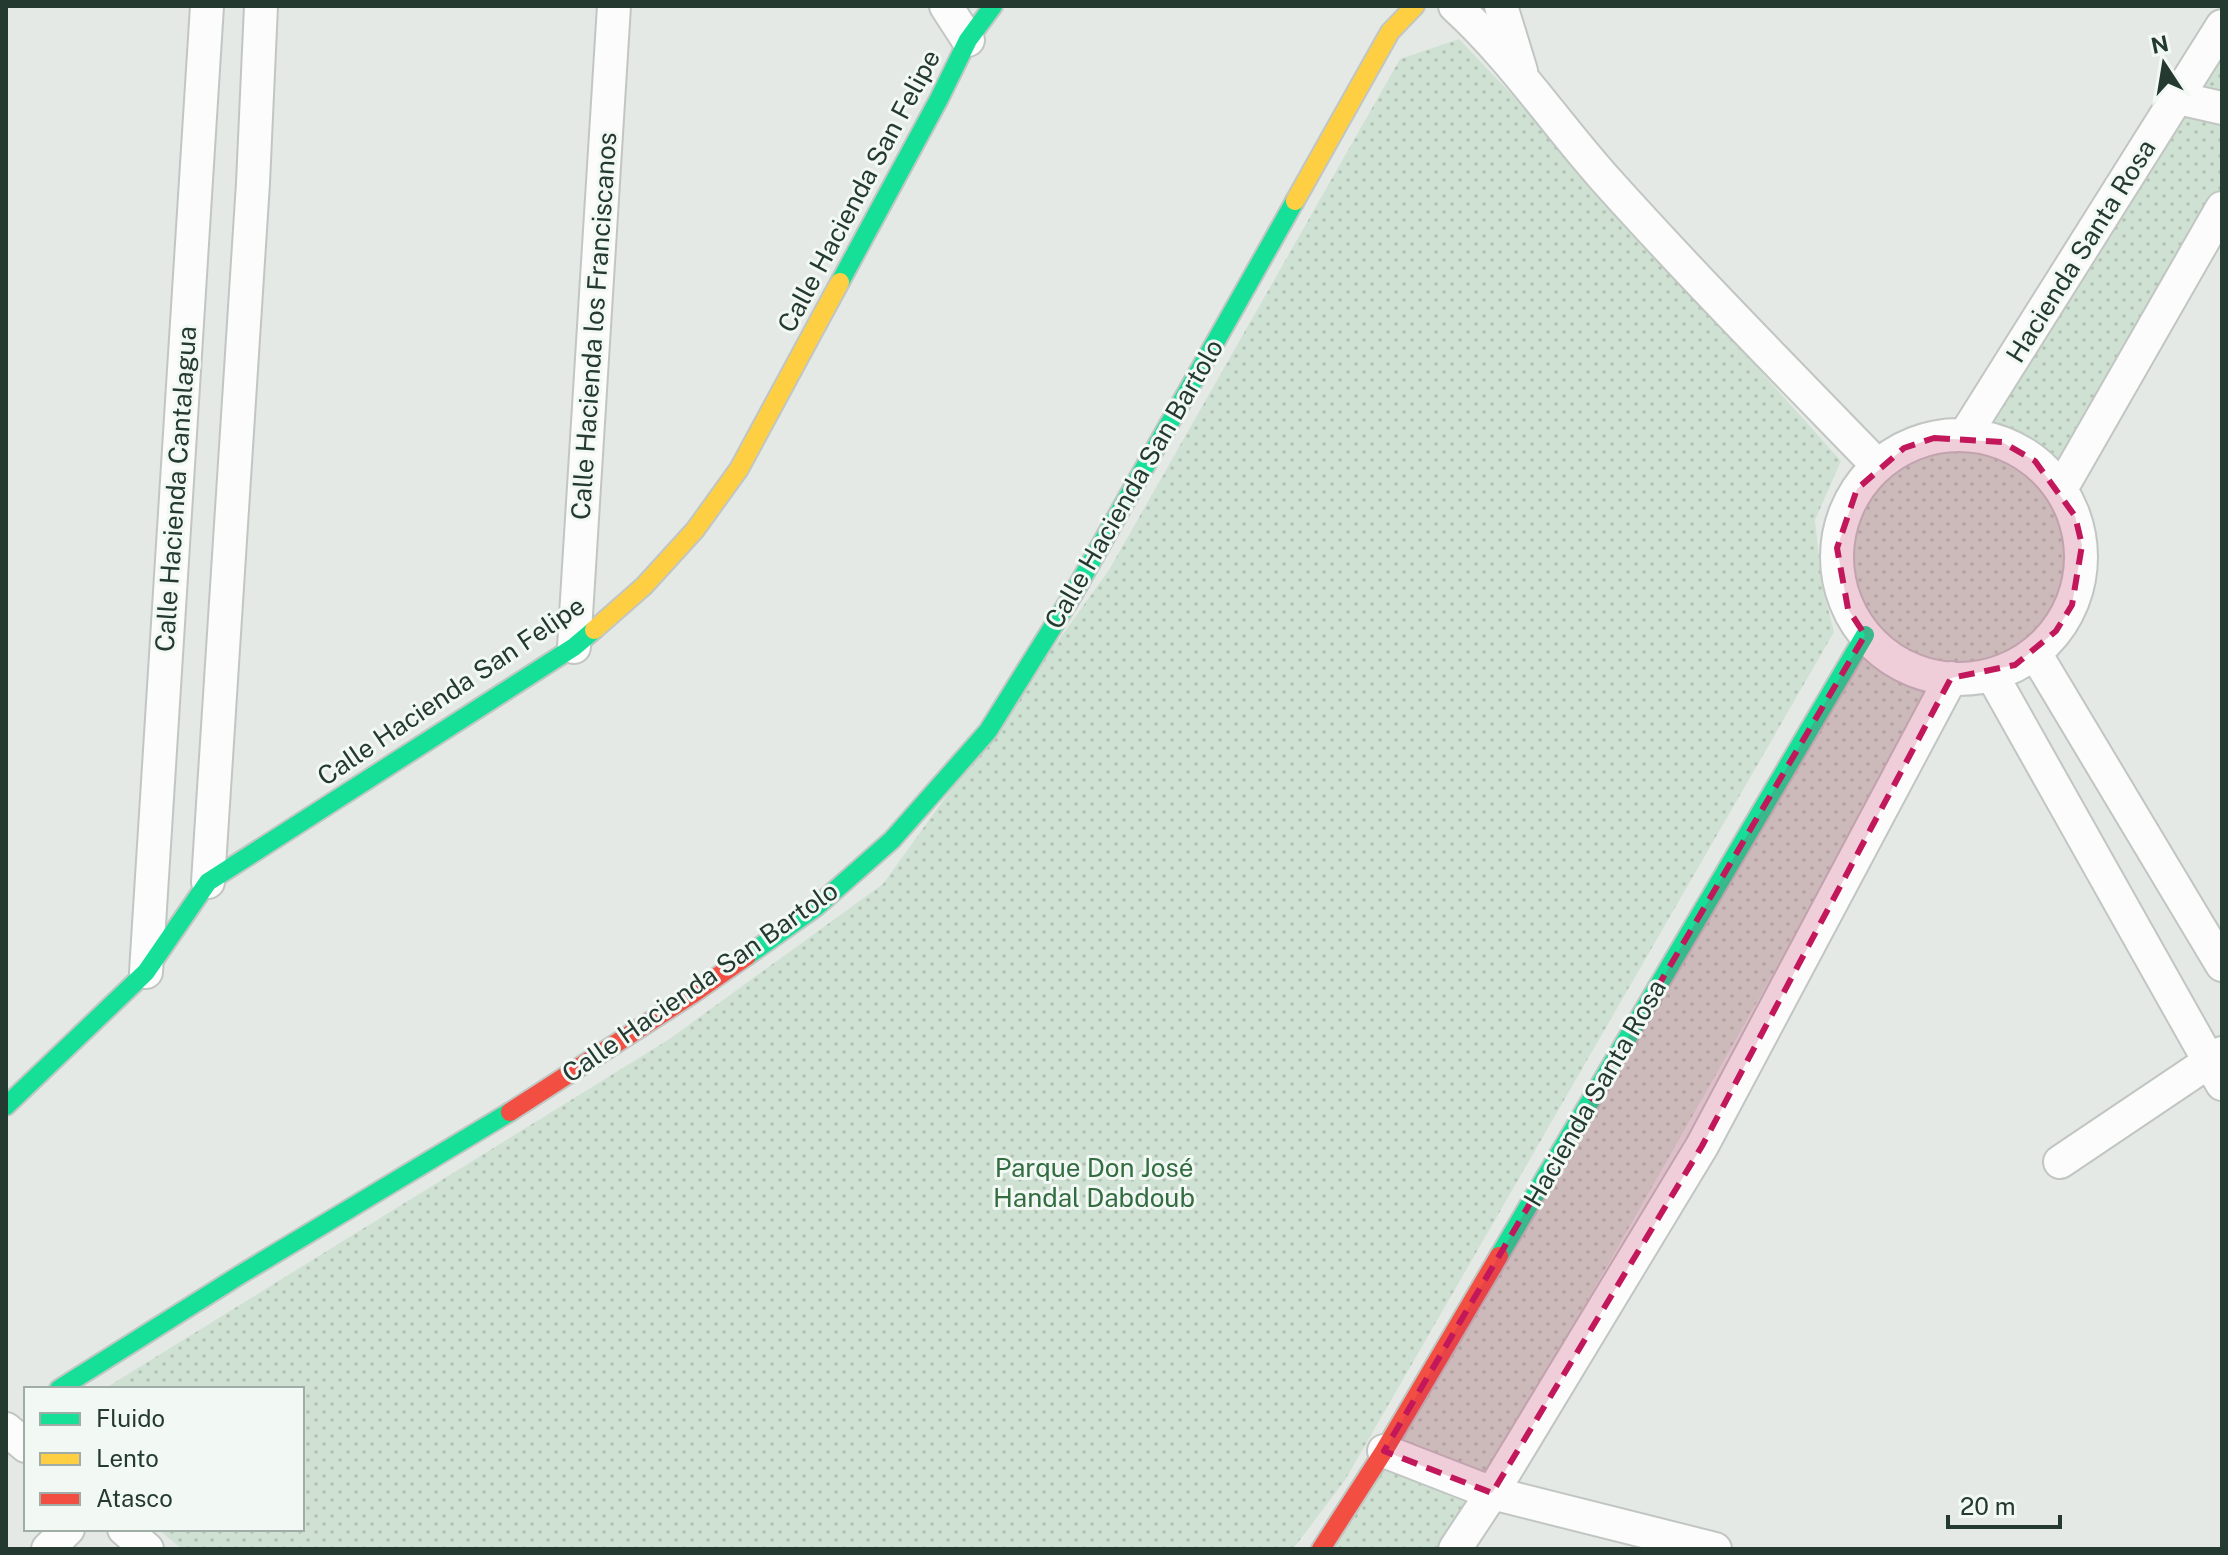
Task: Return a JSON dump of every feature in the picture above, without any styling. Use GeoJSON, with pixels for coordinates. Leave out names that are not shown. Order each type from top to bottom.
{"type":"FeatureCollection","features":[{"type":"Feature","properties":{"kind":"street","name":"Calle Hacienda Cantalagua"},"geometry":{"type":"LineString","coordinates":[[146,972],[207,6]]}},
{"type":"Feature","properties":{"kind":"street"},"geometry":{"type":"LineString","coordinates":[[208,882],[253,183],[261,6]]}},
{"type":"Feature","properties":{"kind":"street","name":"Calle Hacienda los Franciscanos"},"geometry":{"type":"LineString","coordinates":[[574,647],[614,6]]}},
{"type":"Feature","properties":{"kind":"street"},"geometry":{"type":"LineString","coordinates":[[946,6],[968,40]]}},
{"type":"Feature","properties":{"kind":"street","name":"Calle Hacienda San Felipe"},"geometry":{"type":"LineString","coordinates":[[6,1106],[146,972],[208,882],[574,647],[644,586],[695,530],[739,469],[968,40],[993,6]]}},
{"type":"Feature","properties":{"kind":"street","name":"Calle Hacienda San Bartolo"},"geometry":{"type":"LineString","coordinates":[[62,1387],[243,1273],[516,1108],[691,995],[816,907],[892,840],[988,731],[1072,596],[1390,32],[1415,6]]}},
{"type":"Feature","properties":{"kind":"street"},"geometry":{"type":"LineString","coordinates":[[1501,6],[1523,78]]}},
{"type":"Feature","properties":{"kind":"street"},"geometry":{"type":"LineString","coordinates":[[1390,32],[1460,7],[1523,78],[1603,177],[1672,253],[1878,466]]}},
{"type":"Feature","properties":{"kind":"street","name":"Hacienda Santa Rosa"},"geometry":{"type":"LineString","coordinates":[[1965,435],[2222,26]]}},
{"type":"Feature","properties":{"kind":"street"},"geometry":{"type":"LineString","coordinates":[[2178,98],[2222,108]]}},
{"type":"Feature","properties":{"kind":"street"},"geometry":{"type":"LineString","coordinates":[[2061,489],[2222,208]]}},
{"type":"Feature","properties":{"kind":"street"},"geometry":{"type":"LineString","coordinates":[[1965,435],[2002,442],[2035,461],[2061,489],[2075,516],[2082,545],[2080,576],[2072,605],[2056,631],[2035,653],[1992,675],[1951,678],[1919,672],[1889,657],[1865,635],[1848,609],[1839,579],[1837,548],[1843,518],[1857,489],[1878,466],[1904,448],[1934,438],[1965,435]]}},
{"type":"Feature","properties":{"kind":"street","name":"Hacienda Santa Rosa"},"geometry":{"type":"LineString","coordinates":[[1321,1549],[1384,1451],[1865,635]]}},
{"type":"Feature","properties":{"kind":"street"},"geometry":{"type":"LineString","coordinates":[[2035,653],[2222,965]]}},
{"type":"Feature","properties":{"kind":"street"},"geometry":{"type":"LineString","coordinates":[[1992,675],[2218,1066],[2060,1162]]}},
{"type":"Feature","properties":{"kind":"street"},"geometry":{"type":"LineString","coordinates":[[1455,1549],[1702,1146],[1951,678]]}},
{"type":"Feature","properties":{"kind":"street"},"geometry":{"type":"LineString","coordinates":[[6,1423],[24,1411]]}},
{"type":"Feature","properties":{"kind":"street"},"geometry":{"type":"LineString","coordinates":[[6,1429],[24,1444]]}},
{"type":"Feature","properties":{"kind":"street"},"geometry":{"type":"LineString","coordinates":[[1384,1451],[1492,1493],[1715,1549]]}},
{"type":"Feature","properties":{"kind":"street"},"geometry":{"type":"LineString","coordinates":[[48,1549],[66,1531]]}},
{"type":"Feature","properties":{"kind":"street"},"geometry":{"type":"LineString","coordinates":[[126,1531],[147,1549]]}},
{"type":"Feature","properties":{"kind":"highlighted area"},"geometry":{"type":"Polygon","coordinates":[[[1934,438],[2002,442],[2035,461],[2075,516],[2082,545],[2072,605],[2056,631],[2015,665],[1951,678],[1702,1146],[1492,1493],[1384,1451],[1642,1011],[1865,635],[1848,609],[1837,548],[1857,489],[1904,448],[1934,438]]]}},
{"type":"Feature","properties":{"kind":"green space","name":"Parque Don José Handal Dabdoub"},"geometry":{"type":"Polygon","coordinates":[[[1459,39],[1841,461],[1815,520],[1822,585],[1834,632],[1345,1480],[1293,1549],[182,1549],[160,1531],[304,1531],[304,1387],[107,1387],[668,1040],[883,884],[1109,570],[1400,59],[1459,39]]]}},
{"type":"Feature","properties":{"kind":"green space"},"geometry":{"type":"Polygon","coordinates":[[[2222,51],[2222,96],[2195,91],[2222,51]]]}},
{"type":"Feature","properties":{"kind":"green space"},"geometry":{"type":"Polygon","coordinates":[[[2185,110],[2222,118],[2222,189],[2060,472],[2033,447],[2015,436],[1980,430],[2185,110]]]}},
{"type":"Feature","properties":{"kind":"green space"},"geometry":{"type":"Polygon","coordinates":[[[1957,446],[1978,448],[1999,455],[2034,478],[2057,513],[2064,534],[2064,576],[2057,597],[2034,632],[1999,655],[1978,662],[1957,664],[1936,662],[1915,655],[1880,632],[1857,597],[1850,576],[1848,555],[1850,534],[1857,513],[1880,478],[1915,455],[1936,448],[1957,446]]]}},
{"type":"Feature","properties":{"kind":"green space"},"geometry":{"type":"Polygon","coordinates":[[[1866,650],[1898,673],[1936,687],[1486,1479],[1440,1549],[1332,1549],[1866,650]]]}},
{"type":"Feature","properties":{"kind":"traffic: fast"},"geometry":{"type":"LineString","coordinates":[[840,282],[968,40],[993,6]]}},
{"type":"Feature","properties":{"kind":"traffic: fast"},"geometry":{"type":"LineString","coordinates":[[747,956],[816,907],[892,840],[988,731],[1072,596],[1295,201]]}},
{"type":"Feature","properties":{"kind":"traffic: fast"},"geometry":{"type":"LineString","coordinates":[[6,1106],[146,972],[208,882],[574,647],[594,630]]}},
{"type":"Feature","properties":{"kind":"traffic: fast"},"geometry":{"type":"LineString","coordinates":[[1499,1256],[1865,635]]}},
{"type":"Feature","properties":{"kind":"traffic: fast"},"geometry":{"type":"LineString","coordinates":[[62,1387],[243,1273],[510,1112]]}},
{"type":"Feature","properties":{"kind":"traffic: slow"},"geometry":{"type":"LineString","coordinates":[[1295,201],[1390,32],[1415,6]]}},
{"type":"Feature","properties":{"kind":"traffic: slow"},"geometry":{"type":"LineString","coordinates":[[594,630],[644,586],[695,530],[739,469],[840,282]]}},
{"type":"Feature","properties":{"kind":"traffic: jam"},"geometry":{"type":"LineString","coordinates":[[510,1112],[747,956]]}},
{"type":"Feature","properties":{"kind":"traffic: jam"},"geometry":{"type":"LineString","coordinates":[[1321,1549],[1384,1451],[1499,1256]]}}]}
